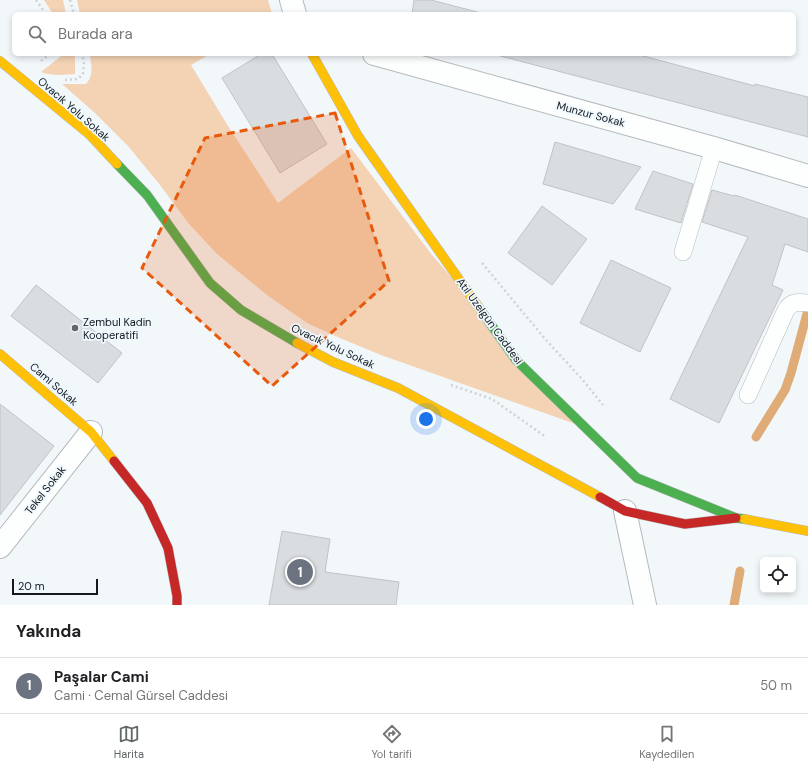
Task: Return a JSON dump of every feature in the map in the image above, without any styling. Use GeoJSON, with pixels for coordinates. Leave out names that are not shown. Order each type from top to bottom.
{"type":"FeatureCollection","features":[{"type":"Feature","properties":{"kind":"street"},"geometry":{"type":"LineString","coordinates":[[291,0],[294,12]]}},
{"type":"Feature","properties":{"kind":"street","name":"Atıl Uzelgün Caddesi"},"geometry":{"type":"LineString","coordinates":[[313,56],[358,136],[516,360],[637,478],[736,518]]}},
{"type":"Feature","properties":{"kind":"street","name":"Munzur Sokak"},"geometry":{"type":"LineString","coordinates":[[381,56],[714,148],[808,176]]}},
{"type":"Feature","properties":{"kind":"street","name":"Ovacık Yolu Sokak"},"geometry":{"type":"LineString","coordinates":[[0,61],[90,135],[147,195],[210,283],[241,310],[283,336],[333,362],[398,388],[625,511],[685,524],[736,518]]}},
{"type":"Feature","properties":{"kind":"street","name":"Cami Sokak"},"geometry":{"type":"LineString","coordinates":[[0,354],[91,432],[147,502],[168,548],[178,605]]}},
{"type":"Feature","properties":{"kind":"street","name":"Tekel Sokak"},"geometry":{"type":"LineString","coordinates":[[0,547],[91,432]]}},
{"type":"Feature","properties":{"kind":"street"},"geometry":{"type":"LineString","coordinates":[[625,511],[645,605]]}},
{"type":"Feature","properties":{"kind":"street"},"geometry":{"type":"LineString","coordinates":[[736,518],[808,531]]}},
{"type":"Feature","properties":{"kind":"lane"},"geometry":{"type":"LineString","coordinates":[[683,252],[714,148]]}},
{"type":"Feature","properties":{"kind":"lane"},"geometry":{"type":"LineString","coordinates":[[748,395],[786,310],[792,303],[803,302]]}},
{"type":"Feature","properties":{"kind":"path"},"geometry":{"type":"LineString","coordinates":[[36,0],[45,12]]}},
{"type":"Feature","properties":{"kind":"path"},"geometry":{"type":"LineString","coordinates":[[70,0],[73,12]]}},
{"type":"Feature","properties":{"kind":"path"},"geometry":{"type":"LineString","coordinates":[[63,80],[78,79],[83,74],[84,63],[82,56]]}},
{"type":"Feature","properties":{"kind":"path"},"geometry":{"type":"LineString","coordinates":[[478,259],[546,340],[582,378],[606,410]]}},
{"type":"Feature","properties":{"kind":"path"},"geometry":{"type":"LineString","coordinates":[[447,384],[492,399],[549,438]]}},
{"type":"Feature","properties":{"kind":"highlighted area"},"geometry":{"type":"Polygon","coordinates":[[[335,113],[389,281],[272,386],[142,268],[205,138],[335,113]]]}},
{"type":"Feature","properties":{"kind":"shaded area"},"geometry":{"type":"Polygon","coordinates":[[[44,0],[63,0],[66,12],[52,12],[44,0]]]}},
{"type":"Feature","properties":{"kind":"shaded area"},"geometry":{"type":"Polygon","coordinates":[[[77,0],[268,0],[271,12],[80,12],[77,0]]]}},
{"type":"Feature","properties":{"kind":"shaded area"},"geometry":{"type":"Polygon","coordinates":[[[75,56],[75,74],[53,75],[41,72],[60,57],[75,56]]]}},
{"type":"Feature","properties":{"kind":"shaded area"},"geometry":{"type":"Polygon","coordinates":[[[90,56],[207,56],[191,65],[228,126],[278,203],[351,148],[432,255],[581,426],[381,355],[342,339],[307,323],[267,295],[217,254],[189,224],[128,146],[95,113],[62,84],[86,84],[89,81],[91,74],[90,56]]]}},
{"type":"Feature","properties":{"kind":"building"},"geometry":{"type":"Polygon","coordinates":[[[414,0],[431,0],[477,12],[412,12],[414,0]]]}},
{"type":"Feature","properties":{"kind":"building"},"geometry":{"type":"Polygon","coordinates":[[[258,56],[273,56],[327,144],[280,173],[222,78],[258,56]]]}},
{"type":"Feature","properties":{"kind":"building"},"geometry":{"type":"Polygon","coordinates":[[[501,56],[643,56],[755,86],[755,84],[808,97],[808,137],[501,56]]]}},
{"type":"Feature","properties":{"kind":"building"},"geometry":{"type":"Polygon","coordinates":[[[555,142],[641,167],[613,204],[543,184],[555,142]]]}},
{"type":"Feature","properties":{"kind":"building"},"geometry":{"type":"Polygon","coordinates":[[[653,171],[693,184],[681,223],[635,209],[653,171]]]}},
{"type":"Feature","properties":{"kind":"building"},"geometry":{"type":"Polygon","coordinates":[[[712,190],[735,195],[808,219],[808,252],[785,244],[772,285],[783,290],[719,423],[670,399],[748,237],[702,222],[712,190]]]}},
{"type":"Feature","properties":{"kind":"building"},"geometry":{"type":"Polygon","coordinates":[[[542,206],[587,239],[552,285],[508,253],[542,206]]]}},
{"type":"Feature","properties":{"kind":"building"},"geometry":{"type":"Polygon","coordinates":[[[611,260],[671,288],[640,352],[580,323],[611,260]]]}},
{"type":"Feature","properties":{"kind":"building"},"geometry":{"type":"Polygon","coordinates":[[[36,285],[122,353],[98,383],[11,316],[36,285]]]}},
{"type":"Feature","properties":{"kind":"building"},"geometry":{"type":"Polygon","coordinates":[[[0,404],[54,446],[0,515],[0,404]]]}},
{"type":"Feature","properties":{"kind":"building"},"geometry":{"type":"Polygon","coordinates":[[[282,531],[330,539],[325,572],[399,582],[396,605],[269,605],[282,531]]]}},
{"type":"Feature","properties":{"kind":"waterway"},"geometry":{"type":"LineString","coordinates":[[756,437],[785,390],[808,310]]}},
{"type":"Feature","properties":{"kind":"waterway"},"geometry":{"type":"LineString","coordinates":[[734,605],[740,571]]}},
{"type":"Feature","properties":{"kind":"traffic: fast"},"geometry":{"type":"LineString","coordinates":[[117,164],[147,195],[210,283],[241,310],[297,343]]}},
{"type":"Feature","properties":{"kind":"traffic: fast"},"geometry":{"type":"LineString","coordinates":[[482,312],[516,360],[637,478],[736,518],[744,519]]}},
{"type":"Feature","properties":{"kind":"traffic: slow"},"geometry":{"type":"LineString","coordinates":[[313,56],[358,136],[482,312]]}},
{"type":"Feature","properties":{"kind":"traffic: slow"},"geometry":{"type":"LineString","coordinates":[[0,61],[90,135],[117,164]]}},
{"type":"Feature","properties":{"kind":"traffic: slow"},"geometry":{"type":"LineString","coordinates":[[297,343],[333,362],[398,388],[600,497]]}},
{"type":"Feature","properties":{"kind":"traffic: slow"},"geometry":{"type":"LineString","coordinates":[[0,354],[91,432],[114,461]]}},
{"type":"Feature","properties":{"kind":"traffic: slow"},"geometry":{"type":"LineString","coordinates":[[744,519],[808,531]]}},
{"type":"Feature","properties":{"kind":"traffic: jam"},"geometry":{"type":"LineString","coordinates":[[114,461],[147,503],[168,548],[177,596],[177,605]]}},
{"type":"Feature","properties":{"kind":"traffic: jam"},"geometry":{"type":"LineString","coordinates":[[600,497],[625,511],[685,524],[736,518]]}},
{"type":"Feature","properties":{"kind":"place","name":"Zembul Kadin Kooperatifi"},"geometry":{"type":"Point","coordinates":[75,328]}},
{"type":"Feature","properties":{"kind":"place","name":"Paşalar Cami"},"geometry":{"type":"Point","coordinates":[300,572]}}]}
